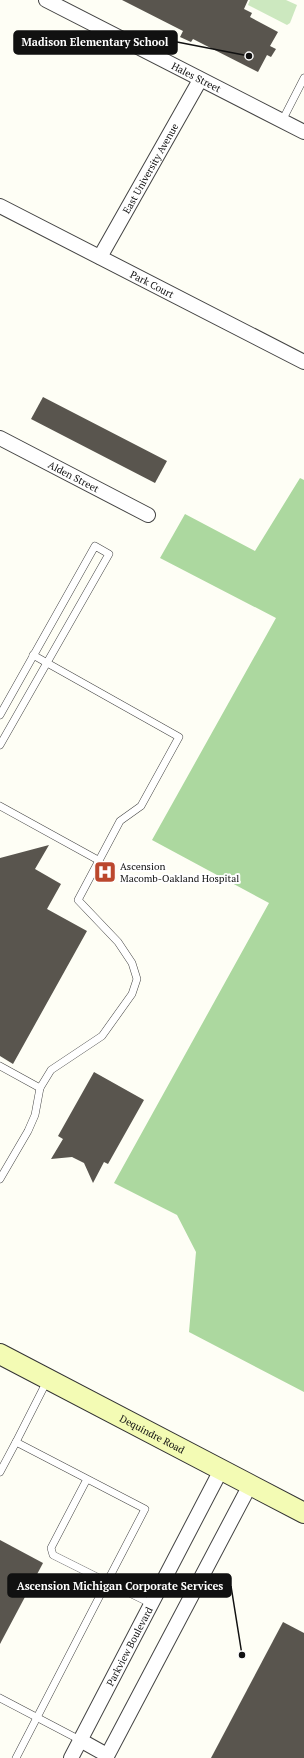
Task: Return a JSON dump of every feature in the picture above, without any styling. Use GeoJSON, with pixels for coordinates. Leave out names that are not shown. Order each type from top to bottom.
{"type":"FeatureCollection","features":[{"type":"Feature","properties":{"kind":"main road","name":"Dequindre Road"},"geometry":{"type":"LineString","coordinates":[[0,1354],[304,1514]]}},
{"type":"Feature","properties":{"kind":"street","name":"Hales Street"},"geometry":{"type":"LineString","coordinates":[[46,0],[304,132]]}},
{"type":"Feature","properties":{"kind":"street","name":"East University Avenue"},"geometry":{"type":"LineString","coordinates":[[100,257],[200,80]]}},
{"type":"Feature","properties":{"kind":"street","name":"Park Court"},"geometry":{"type":"LineString","coordinates":[[0,206],[304,362]]}},
{"type":"Feature","properties":{"kind":"street","name":"Alden Street"},"geometry":{"type":"LineString","coordinates":[[0,438],[148,516]]}},
{"type":"Feature","properties":{"kind":"street","name":"Parkview Boulevard"},"geometry":{"type":"LineString","coordinates":[[71,1758],[222,1470]]}},
{"type":"Feature","properties":{"kind":"street"},"geometry":{"type":"LineString","coordinates":[[80,1740],[106,1756],[250,1485]]}},
{"type":"Feature","properties":{"kind":"lane"},"geometry":{"type":"LineString","coordinates":[[282,121],[304,78]]}},
{"type":"Feature","properties":{"kind":"lane"},"geometry":{"type":"LineString","coordinates":[[0,716],[95,546],[109,554],[0,745]]}},
{"type":"Feature","properties":{"kind":"lane"},"geometry":{"type":"LineString","coordinates":[[0,1179],[28,1131],[35,1115],[40,1088],[51,1070],[102,1036],[132,994],[137,979],[132,963],[118,942],[78,900],[120,821],[141,806],[179,737],[33,655]]}},
{"type":"Feature","properties":{"kind":"lane"},"geometry":{"type":"LineString","coordinates":[[0,806],[98,860]]}},
{"type":"Feature","properties":{"kind":"lane"},"geometry":{"type":"LineString","coordinates":[[0,1066],[40,1088]]}},
{"type":"Feature","properties":{"kind":"lane"},"geometry":{"type":"LineString","coordinates":[[0,1472],[48,1379]]}},
{"type":"Feature","properties":{"kind":"lane"},"geometry":{"type":"LineString","coordinates":[[16,1442],[146,1509],[16,1758]]}},
{"type":"Feature","properties":{"kind":"lane"},"geometry":{"type":"LineString","coordinates":[[87,1479],[51,1548],[53,1554],[152,1604]]}},
{"type":"Feature","properties":{"kind":"lane"},"geometry":{"type":"LineString","coordinates":[[0,1698],[80,1740]]}},
{"type":"Feature","properties":{"kind":"green space"},"geometry":{"type":"Polygon","coordinates":[[[250,0],[286,0],[297,5],[290,23],[287,25],[248,5],[250,0]]]}},
{"type":"Feature","properties":{"kind":"green space"},"geometry":{"type":"Polygon","coordinates":[[[300,478],[304,480],[304,1392],[189,1332],[196,1252],[177,1215],[114,1183],[269,903],[152,840],[276,618],[160,558],[185,514],[255,551],[300,478]]]}},
{"type":"Feature","properties":{"kind":"building"},"geometry":{"type":"Polygon","coordinates":[[[122,0],[248,0],[244,9],[252,13],[250,17],[278,32],[270,46],[276,49],[271,57],[267,55],[258,72],[193,39],[191,42],[180,37],[183,31],[122,0]]]}},
{"type":"Feature","properties":{"kind":"building"},"geometry":{"type":"Polygon","coordinates":[[[43,397],[167,461],[155,483],[31,419],[43,397]]]}},
{"type":"Feature","properties":{"kind":"building"},"geometry":{"type":"Polygon","coordinates":[[[49,845],[35,869],[61,884],[47,909],[87,931],[13,1064],[0,1056],[0,858],[49,845]]]}},
{"type":"Feature","properties":{"kind":"building"},"geometry":{"type":"Polygon","coordinates":[[[94,1072],[144,1100],[108,1164],[104,1162],[93,1183],[84,1163],[72,1157],[51,1159],[63,1139],[58,1136],[94,1072]]]}},
{"type":"Feature","properties":{"kind":"building"},"geometry":{"type":"Polygon","coordinates":[[[0,1540],[43,1563],[0,1644],[0,1540]]]}},
{"type":"Feature","properties":{"kind":"building"},"geometry":{"type":"Polygon","coordinates":[[[283,1622],[304,1633],[304,1758],[211,1758],[283,1622]]]}},
{"type":"Feature","properties":{"kind":"place","name":"Madison Elementary School"},"geometry":{"type":"Point","coordinates":[249,56]}},
{"type":"Feature","properties":{"kind":"place","name":"Ascension Macomb-Oakland Hospital"},"geometry":{"type":"Point","coordinates":[105,872]}},
{"type":"Feature","properties":{"kind":"place","name":"Ascension Michigan Corporate Services"},"geometry":{"type":"Point","coordinates":[242,1655]}}]}
